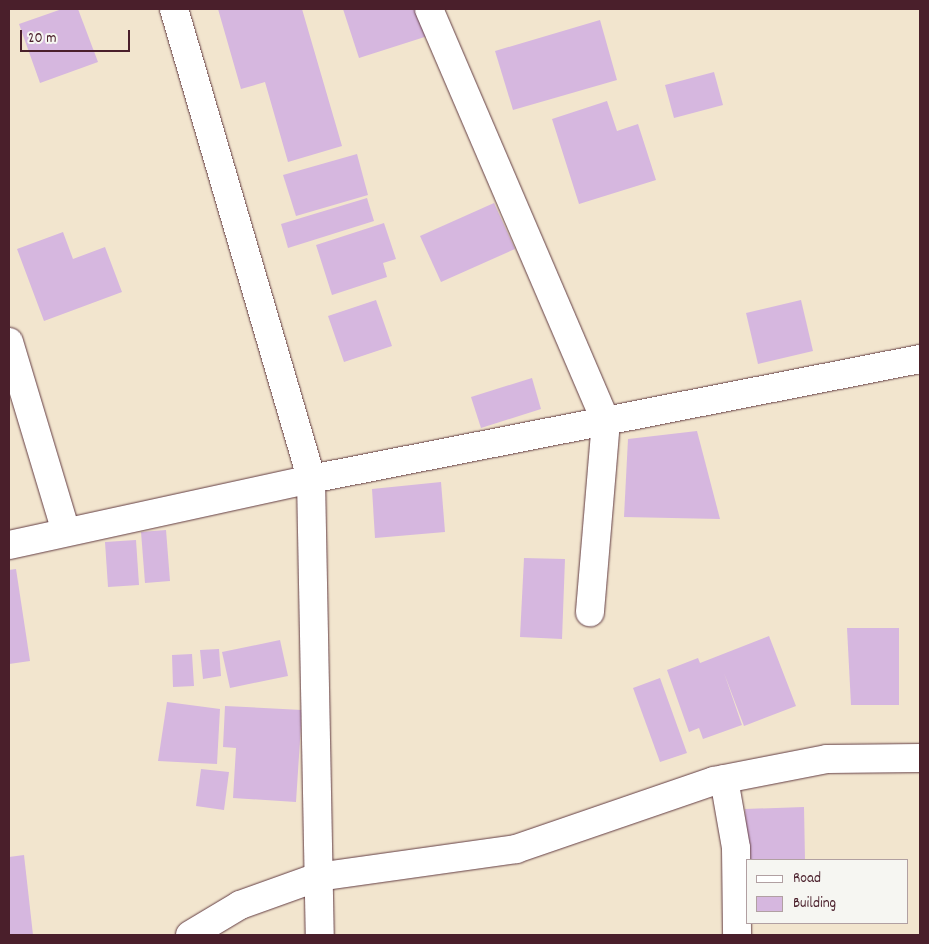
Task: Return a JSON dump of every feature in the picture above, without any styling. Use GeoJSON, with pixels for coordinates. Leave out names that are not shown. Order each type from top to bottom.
{"type":"FeatureCollection","features":[{"type":"Feature","properties":{"kind":"street"},"geometry":{"type":"LineString","coordinates":[[174,9],[311,479],[320,935]]}},
{"type":"Feature","properties":{"kind":"street"},"geometry":{"type":"LineString","coordinates":[[429,9],[606,421],[590,612]]}},
{"type":"Feature","properties":{"kind":"street"},"geometry":{"type":"LineString","coordinates":[[9,342],[66,532]]}},
{"type":"Feature","properties":{"kind":"street"},"geometry":{"type":"LineString","coordinates":[[9,545],[311,479],[920,359]]}},
{"type":"Feature","properties":{"kind":"street"},"geometry":{"type":"LineString","coordinates":[[190,935],[240,905],[318,877],[516,849],[724,779],[827,759],[920,758]]}},
{"type":"Feature","properties":{"kind":"street"},"geometry":{"type":"LineString","coordinates":[[724,779],[736,848],[737,935]]}},
{"type":"Feature","properties":{"kind":"building"},"geometry":{"type":"Polygon","coordinates":[[[62,9],[78,9],[98,62],[40,83],[19,24],[62,9]]]}},
{"type":"Feature","properties":{"kind":"building"},"geometry":{"type":"Polygon","coordinates":[[[218,9],[302,9],[342,146],[288,162],[265,82],[241,89],[218,9]]]}},
{"type":"Feature","properties":{"kind":"building"},"geometry":{"type":"Polygon","coordinates":[[[343,9],[425,9],[434,34],[359,58],[343,9]]]}},
{"type":"Feature","properties":{"kind":"building"},"geometry":{"type":"Polygon","coordinates":[[[600,20],[617,80],[513,110],[495,51],[600,20]]]}},
{"type":"Feature","properties":{"kind":"building"},"geometry":{"type":"Polygon","coordinates":[[[714,72],[723,105],[674,118],[665,85],[714,72]]]}},
{"type":"Feature","properties":{"kind":"building"},"geometry":{"type":"Polygon","coordinates":[[[607,101],[617,131],[638,124],[656,180],[579,204],[552,119],[607,101]]]}},
{"type":"Feature","properties":{"kind":"building"},"geometry":{"type":"Polygon","coordinates":[[[357,154],[368,195],[296,216],[283,175],[357,154]]]}},
{"type":"Feature","properties":{"kind":"building"},"geometry":{"type":"Polygon","coordinates":[[[367,198],[374,221],[288,248],[281,224],[367,198]]]}},
{"type":"Feature","properties":{"kind":"building"},"geometry":{"type":"Polygon","coordinates":[[[494,203],[515,249],[441,282],[420,236],[494,203]]]}},
{"type":"Feature","properties":{"kind":"building"},"geometry":{"type":"Polygon","coordinates":[[[384,223],[396,259],[383,263],[387,277],[332,295],[316,245],[384,223]]]}},
{"type":"Feature","properties":{"kind":"building"},"geometry":{"type":"Polygon","coordinates":[[[63,232],[73,259],[105,247],[122,292],[44,321],[17,249],[63,232]]]}},
{"type":"Feature","properties":{"kind":"building"},"geometry":{"type":"Polygon","coordinates":[[[376,300],[392,346],[344,362],[328,316],[376,300]]]}},
{"type":"Feature","properties":{"kind":"building"},"geometry":{"type":"Polygon","coordinates":[[[801,300],[813,351],[758,364],[746,313],[801,300]]]}},
{"type":"Feature","properties":{"kind":"building"},"geometry":{"type":"Polygon","coordinates":[[[532,378],[541,409],[481,428],[471,397],[532,378]]]}},
{"type":"Feature","properties":{"kind":"building"},"geometry":{"type":"Polygon","coordinates":[[[697,431],[720,519],[624,517],[628,439],[697,431]]]}},
{"type":"Feature","properties":{"kind":"building"},"geometry":{"type":"Polygon","coordinates":[[[441,482],[445,532],[375,538],[372,489],[441,482]]]}},
{"type":"Feature","properties":{"kind":"building"},"geometry":{"type":"Polygon","coordinates":[[[166,530],[170,581],[145,583],[141,532],[166,530]]]}},
{"type":"Feature","properties":{"kind":"building"},"geometry":{"type":"Polygon","coordinates":[[[136,540],[139,585],[108,587],[105,542],[136,540]]]}},
{"type":"Feature","properties":{"kind":"building"},"geometry":{"type":"Polygon","coordinates":[[[524,558],[565,559],[562,639],[520,637],[524,558]]]}},
{"type":"Feature","properties":{"kind":"building"},"geometry":{"type":"Polygon","coordinates":[[[16,569],[30,661],[9,664],[9,570],[16,569]]]}},
{"type":"Feature","properties":{"kind":"building"},"geometry":{"type":"Polygon","coordinates":[[[847,628],[899,628],[899,705],[851,705],[847,628]]]}},
{"type":"Feature","properties":{"kind":"building"},"geometry":{"type":"Polygon","coordinates":[[[769,636],[796,706],[744,726],[724,673],[742,725],[703,739],[699,728],[689,732],[667,670],[698,658],[700,663],[769,636]]]}},
{"type":"Feature","properties":{"kind":"building"},"geometry":{"type":"Polygon","coordinates":[[[280,640],[288,676],[230,688],[222,652],[280,640]]]}},
{"type":"Feature","properties":{"kind":"building"},"geometry":{"type":"Polygon","coordinates":[[[219,649],[221,676],[203,679],[200,650],[219,649]]]}},
{"type":"Feature","properties":{"kind":"building"},"geometry":{"type":"Polygon","coordinates":[[[192,654],[194,686],[173,687],[172,655],[192,654]]]}},
{"type":"Feature","properties":{"kind":"building"},"geometry":{"type":"Polygon","coordinates":[[[660,678],[687,753],[660,762],[633,688],[660,678]]]}},
{"type":"Feature","properties":{"kind":"building"},"geometry":{"type":"Polygon","coordinates":[[[167,702],[220,709],[217,764],[158,761],[167,702]]]}},
{"type":"Feature","properties":{"kind":"building"},"geometry":{"type":"Polygon","coordinates":[[[225,706],[302,710],[296,802],[233,798],[236,748],[223,747],[225,706]]]}},
{"type":"Feature","properties":{"kind":"building"},"geometry":{"type":"Polygon","coordinates":[[[201,769],[229,772],[224,810],[196,806],[201,769]]]}},
{"type":"Feature","properties":{"kind":"building"},"geometry":{"type":"Polygon","coordinates":[[[804,807],[805,859],[747,859],[745,809],[804,807]]]}},
{"type":"Feature","properties":{"kind":"building"},"geometry":{"type":"Polygon","coordinates":[[[24,855],[33,935],[9,935],[9,857],[24,855]]]}}]}
